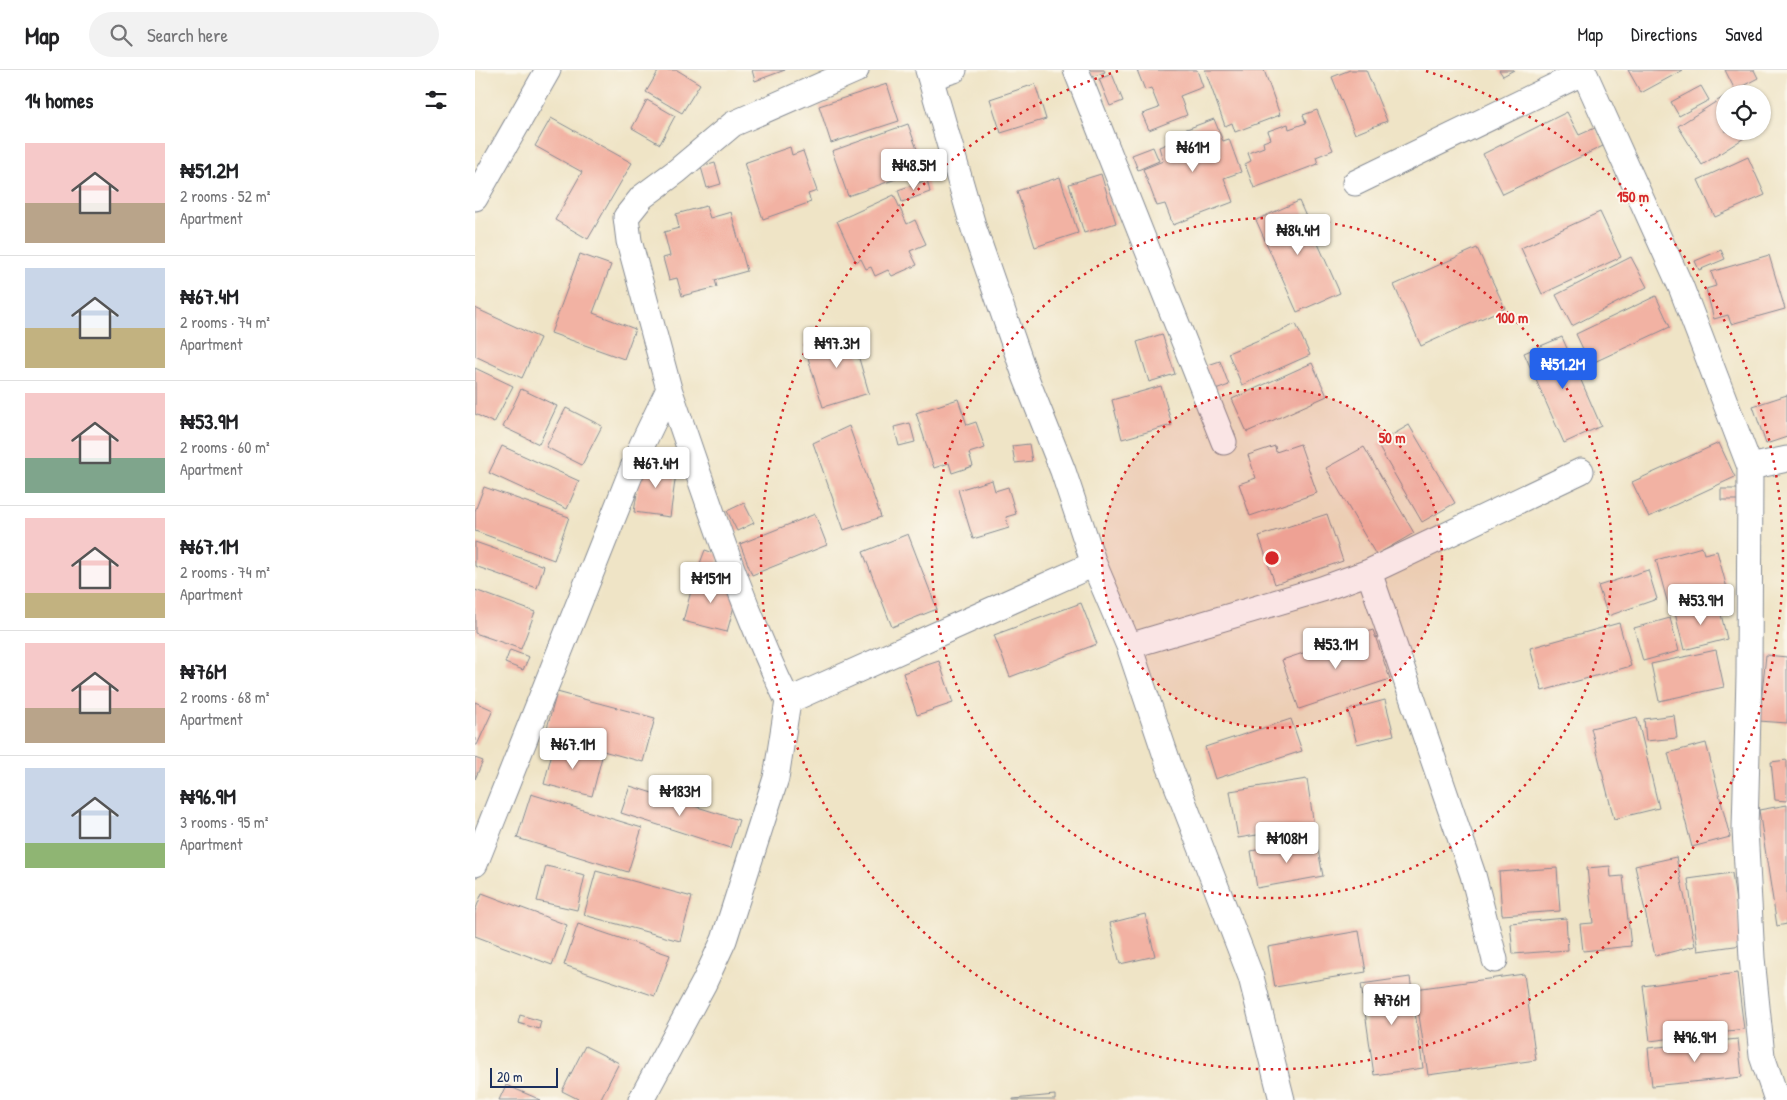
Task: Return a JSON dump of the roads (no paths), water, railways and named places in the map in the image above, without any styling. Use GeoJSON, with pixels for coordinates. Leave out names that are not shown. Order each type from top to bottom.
{"type":"FeatureCollection","features":[{"type":"Feature","properties":{"kind":"street"},"geometry":{"type":"LineString","coordinates":[[475,198],[548,70]]}},
{"type":"Feature","properties":{"kind":"street"},"geometry":{"type":"LineString","coordinates":[[641,1100],[704,983],[724,940],[776,778],[788,701],[767,658],[747,609],[669,389],[629,241],[626,216],[642,196],[677,171],[733,124],[856,70]]}},
{"type":"Feature","properties":{"kind":"street"},"geometry":{"type":"LineString","coordinates":[[1076,70],[1224,442]]}},
{"type":"Feature","properties":{"kind":"street"},"geometry":{"type":"LineString","coordinates":[[1355,182],[1584,71],[1681,287],[1750,467],[1749,665],[1745,829],[1752,958],[1762,1056],[1777,1100]]}},
{"type":"Feature","properties":{"kind":"street"},"geometry":{"type":"LineString","coordinates":[[938,72],[974,230],[1026,378],[1063,471],[1094,564],[1129,646],[1169,765],[1251,977],[1282,1100]]}},
{"type":"Feature","properties":{"kind":"street"},"geometry":{"type":"LineString","coordinates":[[475,864],[642,446],[669,389]]}},
{"type":"Feature","properties":{"kind":"street"},"geometry":{"type":"LineString","coordinates":[[1750,467],[1787,459]]}},
{"type":"Feature","properties":{"kind":"street"},"geometry":{"type":"LineString","coordinates":[[1129,646],[1322,589],[1369,572],[1581,471]]}},
{"type":"Feature","properties":{"kind":"street"},"geometry":{"type":"LineString","coordinates":[[788,701],[1094,564]]}},
{"type":"Feature","properties":{"kind":"street"},"geometry":{"type":"LineString","coordinates":[[1369,572],[1473,875],[1495,960]]}}]}
